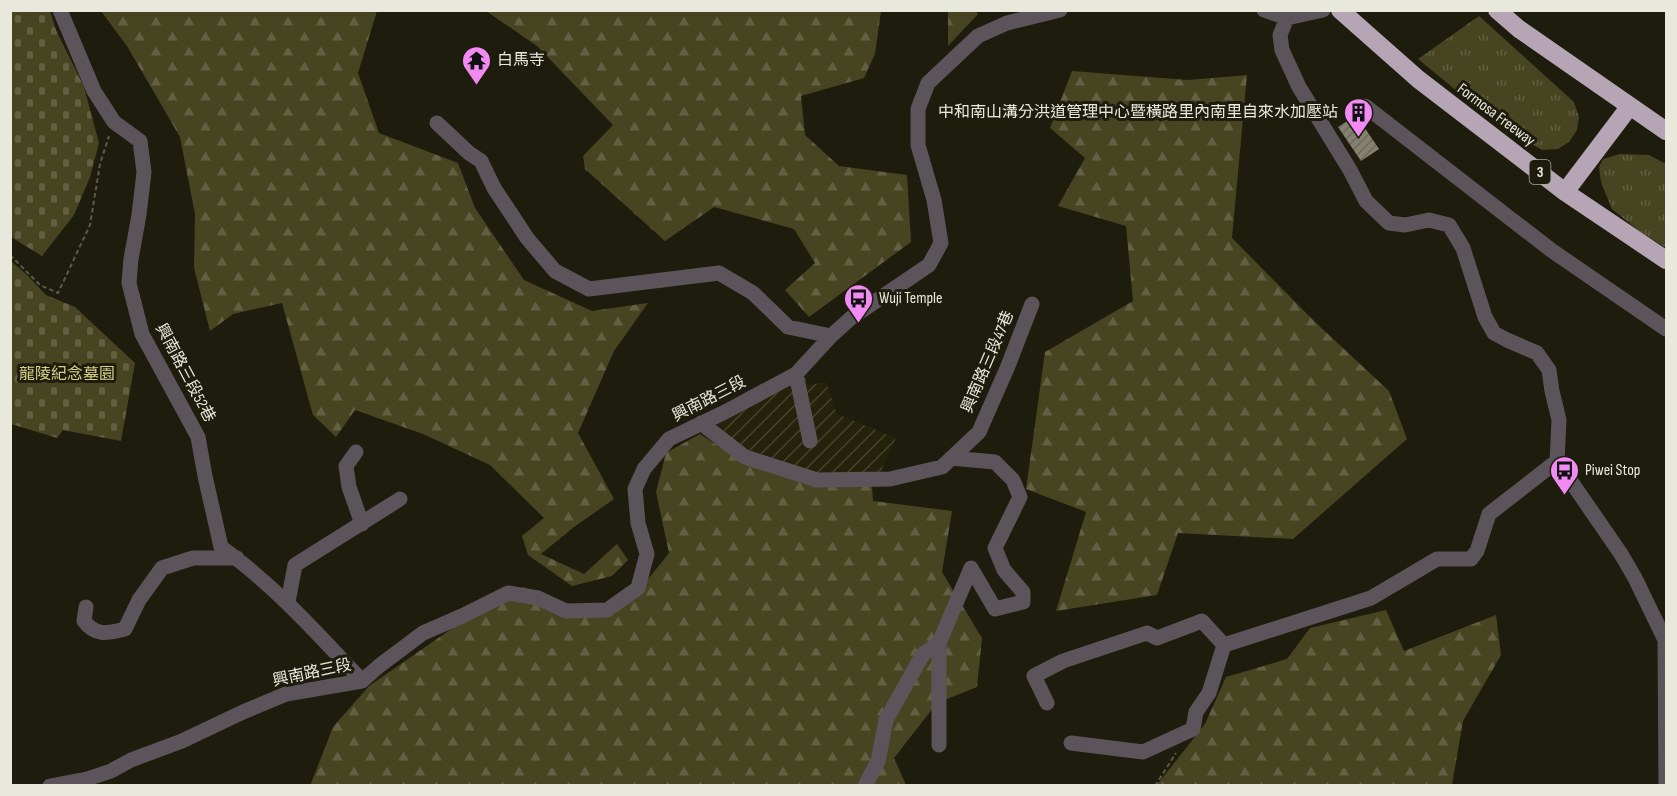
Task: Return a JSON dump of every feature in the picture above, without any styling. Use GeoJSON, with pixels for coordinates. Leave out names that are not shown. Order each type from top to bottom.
{"type":"FeatureCollection","features":[{"type":"Feature","properties":{"kind":"highway","name":"Formosa Freeway"},"geometry":{"type":"LineString","coordinates":[[1340,10],[1418,79],[1565,192],[1666,260]]}},
{"type":"Feature","properties":{"kind":"highway"},"geometry":{"type":"LineString","coordinates":[[1497,10],[1520,29],[1666,131]]}},
{"type":"Feature","properties":{"kind":"highway"},"geometry":{"type":"LineString","coordinates":[[1565,192],[1630,106]]}},
{"type":"Feature","properties":{"kind":"street","name":"興南路三段52巷"},"geometry":{"type":"LineString","coordinates":[[60,10],[94,91],[114,122],[140,141],[144,172],[129,283],[142,334],[198,437],[221,547],[288,602],[362,681]]}},
{"type":"Feature","properties":{"kind":"street","name":"興南路三段"},"geometry":{"type":"LineString","coordinates":[[50,786],[87,779],[111,771],[131,760],[182,741],[286,694],[362,681],[423,633],[508,593],[538,598],[567,611],[607,610],[638,588],[646,554],[638,523],[635,489],[644,469],[669,439],[796,374],[851,318],[929,265],[941,243],[934,200],[918,145],[918,109],[928,83],[978,36],[1007,23],[1060,10]]}},
{"type":"Feature","properties":{"kind":"street"},"geometry":{"type":"LineString","coordinates":[[1264,10],[1287,18],[1323,10]]}},
{"type":"Feature","properties":{"kind":"street"},"geometry":{"type":"LineString","coordinates":[[1287,18],[1281,35],[1282,50],[1299,87],[1350,170],[1366,201],[1389,223],[1405,225],[1429,220],[1449,225],[1463,248],[1485,317],[1494,333],[1537,352],[1549,370],[1560,420],[1557,461],[1621,554],[1665,639],[1666,786]]}},
{"type":"Feature","properties":{"kind":"street"},"geometry":{"type":"LineString","coordinates":[[1365,106],[1551,250],[1666,329]]}},
{"type":"Feature","properties":{"kind":"street"},"geometry":{"type":"LineString","coordinates":[[437,123],[481,161],[495,188],[527,238],[555,271],[589,289],[718,273],[753,293],[788,327],[831,336]]}},
{"type":"Feature","properties":{"kind":"street","name":"興南路三段47巷"},"geometry":{"type":"LineString","coordinates":[[701,423],[745,457],[817,480],[890,479],[942,467],[979,432],[1032,304]]}},
{"type":"Feature","properties":{"kind":"street"},"geometry":{"type":"LineString","coordinates":[[796,374],[810,441]]}},
{"type":"Feature","properties":{"kind":"street"},"geometry":{"type":"LineString","coordinates":[[356,452],[346,466],[349,487],[362,524]]}},
{"type":"Feature","properties":{"kind":"street"},"geometry":{"type":"LineString","coordinates":[[939,745],[939,643],[971,568],[995,609],[1023,602],[1023,592],[1004,570],[995,548],[1020,497],[1013,480],[994,462],[951,458]]}},
{"type":"Feature","properties":{"kind":"street"},"geometry":{"type":"LineString","coordinates":[[1224,645],[1371,598],[1437,559],[1471,559],[1477,551],[1489,514],[1557,461]]}},
{"type":"Feature","properties":{"kind":"street"},"geometry":{"type":"LineString","coordinates":[[288,602],[295,565],[400,499]]}},
{"type":"Feature","properties":{"kind":"street"},"geometry":{"type":"LineString","coordinates":[[86,608],[84,621],[90,628],[105,633],[125,629],[139,600],[162,568],[193,558],[237,558]]}},
{"type":"Feature","properties":{"kind":"street"},"geometry":{"type":"LineString","coordinates":[[1047,703],[1035,676],[1063,661],[1147,633],[1157,638],[1202,621],[1224,645]]}},
{"type":"Feature","properties":{"kind":"street"},"geometry":{"type":"LineString","coordinates":[[865,786],[878,761],[886,720],[923,654],[939,643]]}},
{"type":"Feature","properties":{"kind":"street"},"geometry":{"type":"LineString","coordinates":[[1071,743],[1143,752],[1193,729],[1196,712],[1209,693],[1224,645]]}},
{"type":"Feature","properties":{"kind":"path"},"geometry":{"type":"LineString","coordinates":[[10,255],[40,285],[58,293],[90,225],[100,164],[114,122]]}},
{"type":"Feature","properties":{"kind":"path"},"geometry":{"type":"LineString","coordinates":[[1155,786],[1193,729]]}},
{"type":"Feature","properties":{"kind":"shaded area"},"geometry":{"type":"Polygon","coordinates":[[[805,377],[808,385],[826,382],[837,414],[896,438],[879,476],[818,476],[749,454],[712,428],[805,377]]]}},
{"type":"Feature","properties":{"kind":"green space"},"geometry":{"type":"Polygon","coordinates":[[[10,11],[50,11],[56,30],[84,87],[99,143],[90,177],[74,215],[42,256],[11,237],[10,11]]]}},
{"type":"Feature","properties":{"kind":"green space"},"geometry":{"type":"Polygon","coordinates":[[[101,11],[377,11],[358,73],[379,133],[458,163],[475,208],[524,280],[592,311],[648,303],[614,351],[578,433],[614,499],[541,554],[584,574],[617,544],[628,560],[612,576],[572,586],[528,555],[522,536],[544,518],[490,465],[423,434],[355,410],[336,437],[313,415],[282,303],[233,314],[210,331],[194,268],[195,214],[180,137],[127,46],[101,11]]]}},
{"type":"Feature","properties":{"kind":"green space"},"geometry":{"type":"Polygon","coordinates":[[[486,11],[881,11],[875,54],[864,78],[801,96],[805,135],[839,166],[907,175],[911,242],[809,317],[785,290],[815,263],[794,229],[714,207],[665,241],[585,169],[583,156],[613,125],[537,46],[486,11]]]}},
{"type":"Feature","properties":{"kind":"green space"},"geometry":{"type":"Polygon","coordinates":[[[948,11],[976,11],[978,14],[948,46],[948,11]]]}},
{"type":"Feature","properties":{"kind":"green space"},"geometry":{"type":"Polygon","coordinates":[[[1479,16],[1574,102],[1579,117],[1577,130],[1569,142],[1558,149],[1542,150],[1498,125],[1418,59],[1479,16]]]}},
{"type":"Feature","properties":{"kind":"green space"},"geometry":{"type":"Polygon","coordinates":[[[1072,71],[1188,80],[1247,75],[1232,238],[1315,322],[1389,391],[1407,439],[1293,539],[1178,533],[1157,595],[1056,611],[1086,512],[1026,489],[1045,352],[1133,301],[1126,226],[1058,206],[1085,158],[1050,128],[1072,71]]]}},
{"type":"Feature","properties":{"kind":"green space"},"geometry":{"type":"Polygon","coordinates":[[[1620,154],[1649,155],[1666,164],[1666,248],[1639,231],[1612,209],[1602,185],[1599,167],[1603,159],[1620,154]]]}},
{"type":"Feature","properties":{"kind":"green space","name":"龍陵紀念墓園"},"geometry":{"type":"Polygon","coordinates":[[[11,261],[46,295],[75,307],[135,363],[121,441],[63,430],[57,438],[11,424],[11,261]]]}},
{"type":"Feature","properties":{"kind":"green space"},"geometry":{"type":"Polygon","coordinates":[[[700,434],[743,462],[872,485],[873,501],[952,511],[942,572],[982,638],[977,687],[937,703],[894,758],[906,785],[310,786],[333,727],[369,686],[457,625],[523,587],[576,607],[630,602],[669,553],[656,492],[666,453],[700,434]]]}},
{"type":"Feature","properties":{"kind":"green space"},"geometry":{"type":"Polygon","coordinates":[[[1386,610],[1404,651],[1496,615],[1501,655],[1463,721],[1452,785],[1156,786],[1205,724],[1226,677],[1287,659],[1310,628],[1386,610]]]}},
{"type":"Feature","properties":{"kind":"building","name":"中和南山溝分洪道管理中心暨橫路里內南里自來水加壓站"},"geometry":{"type":"Polygon","coordinates":[[[1356,115],[1379,149],[1361,161],[1338,127],[1356,115]]]}},
{"type":"Feature","properties":{"kind":"place","name":"白馬寺"},"geometry":{"type":"Point","coordinates":[476,86]}},
{"type":"Feature","properties":{"kind":"place","name":"中和南山溝分洪道管理中心暨橫路里內南里自來水加壓站"},"geometry":{"type":"Point","coordinates":[1359,138]}},
{"type":"Feature","properties":{"kind":"place","name":"Wuji Temple"},"geometry":{"type":"Point","coordinates":[858,324]}},
{"type":"Feature","properties":{"kind":"place","name":"Piwei Stop"},"geometry":{"type":"Point","coordinates":[1564,496]}}]}
